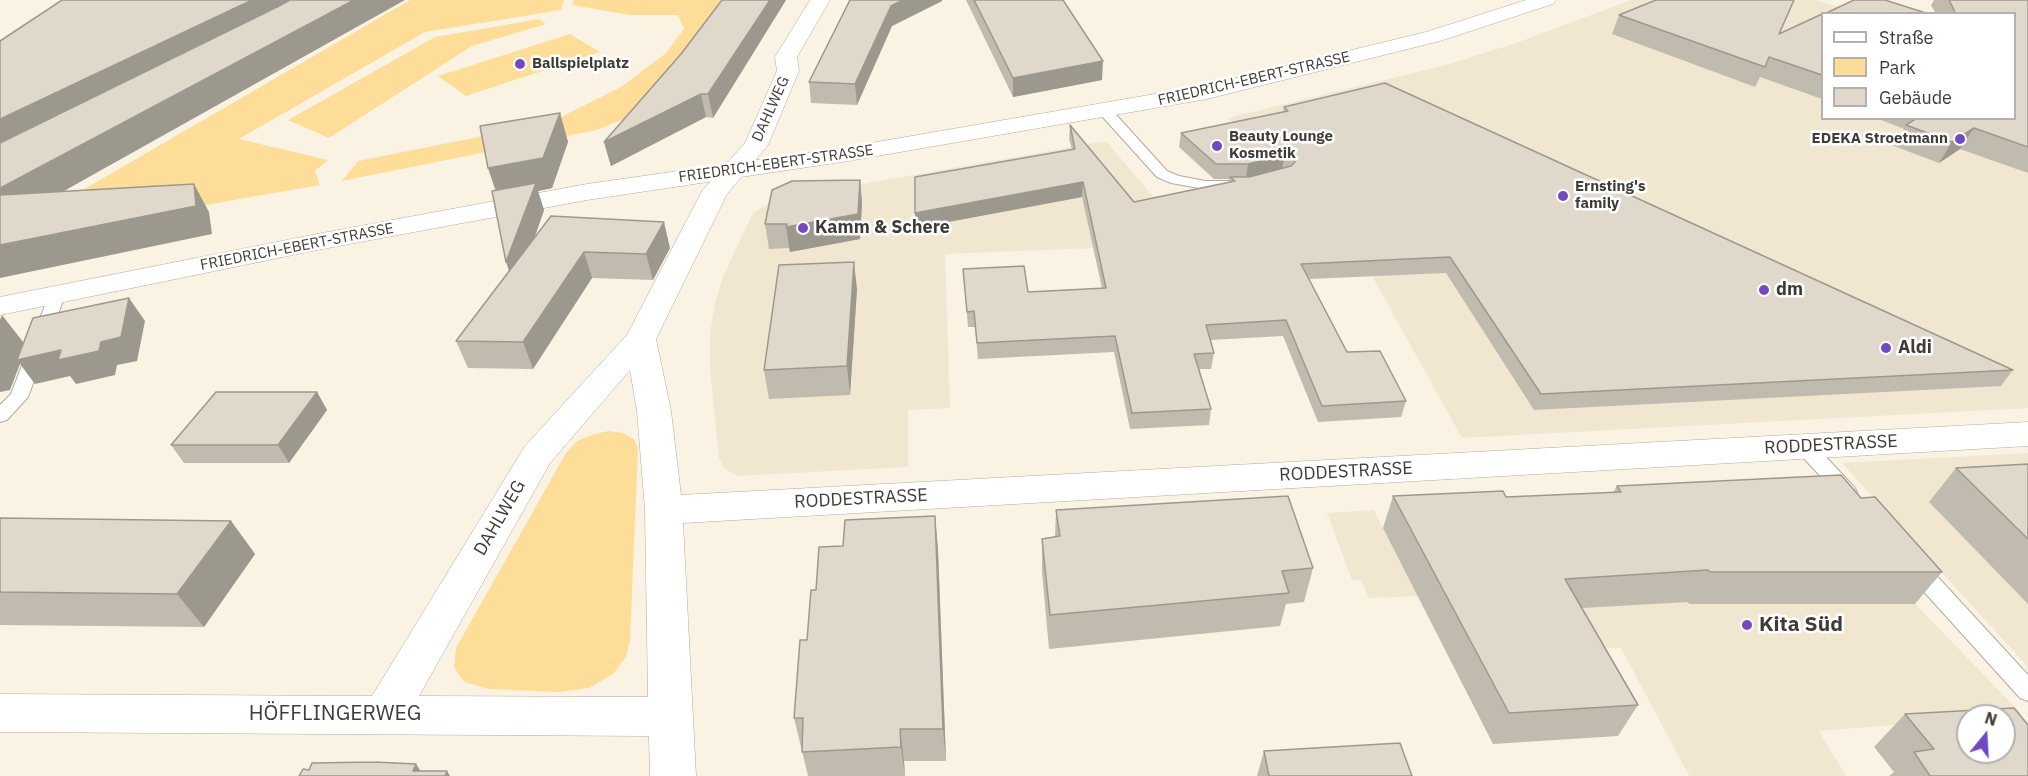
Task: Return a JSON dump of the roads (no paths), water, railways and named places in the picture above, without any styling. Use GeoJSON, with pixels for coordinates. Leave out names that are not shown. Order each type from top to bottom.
{"type":"FeatureCollection","features":[{"type":"Feature","properties":{"kind":"street","name":"DAHLWEG"},"geometry":{"type":"LineString","coordinates":[[386,714],[537,455],[640,339],[716,191],[756,145],[788,71],[786,57],[820,0]]}},
{"type":"Feature","properties":{"kind":"street","name":"FRIEDRICH-EBERT-STRASSE"},"geometry":{"type":"LineString","coordinates":[[0,306],[317,242],[575,194],[848,154],[1207,92],[1412,42],[1546,0]]}},
{"type":"Feature","properties":{"kind":"street"},"geometry":{"type":"LineString","coordinates":[[640,339],[654,411],[664,510],[673,776]]}},
{"type":"Feature","properties":{"kind":"street","name":"RODDESTRASSE"},"geometry":{"type":"LineString","coordinates":[[664,510],[2028,434]]}},
{"type":"Feature","properties":{"kind":"street","name":"HÖFFLINGERWEG"},"geometry":{"type":"LineString","coordinates":[[0,713],[670,717]]}},
{"type":"Feature","properties":{"kind":"lane"},"geometry":{"type":"LineString","coordinates":[[1105,111],[1162,174],[1176,180],[1205,185],[1255,183]]}},
{"type":"Feature","properties":{"kind":"lane"},"geometry":{"type":"LineString","coordinates":[[0,416],[19,397],[57,295]]}},
{"type":"Feature","properties":{"kind":"lane"},"geometry":{"type":"LineString","coordinates":[[1804,446],[1860,507]]}},
{"type":"Feature","properties":{"kind":"lane"},"geometry":{"type":"LineString","coordinates":[[1900,551],[2028,691]]}},
{"type":"Feature","properties":{"kind":"place","name":"Ballspielplatz"},"geometry":{"type":"Point","coordinates":[520,64]}},
{"type":"Feature","properties":{"kind":"place","name":"EDEKA Stroetmann"},"geometry":{"type":"Point","coordinates":[1960,139]}},
{"type":"Feature","properties":{"kind":"place","name":"Beauty Lounge Kosmetik"},"geometry":{"type":"Point","coordinates":[1217,146]}},
{"type":"Feature","properties":{"kind":"place","name":"Ernsting's family"},"geometry":{"type":"Point","coordinates":[1563,196]}},
{"type":"Feature","properties":{"kind":"place","name":"Kamm & Schere"},"geometry":{"type":"Point","coordinates":[803,228]}},
{"type":"Feature","properties":{"kind":"place","name":"dm"},"geometry":{"type":"Point","coordinates":[1764,290]}},
{"type":"Feature","properties":{"kind":"place","name":"Aldi"},"geometry":{"type":"Point","coordinates":[1886,348]}},
{"type":"Feature","properties":{"kind":"place","name":"Kita Süd"},"geometry":{"type":"Point","coordinates":[1747,625]}}]}
